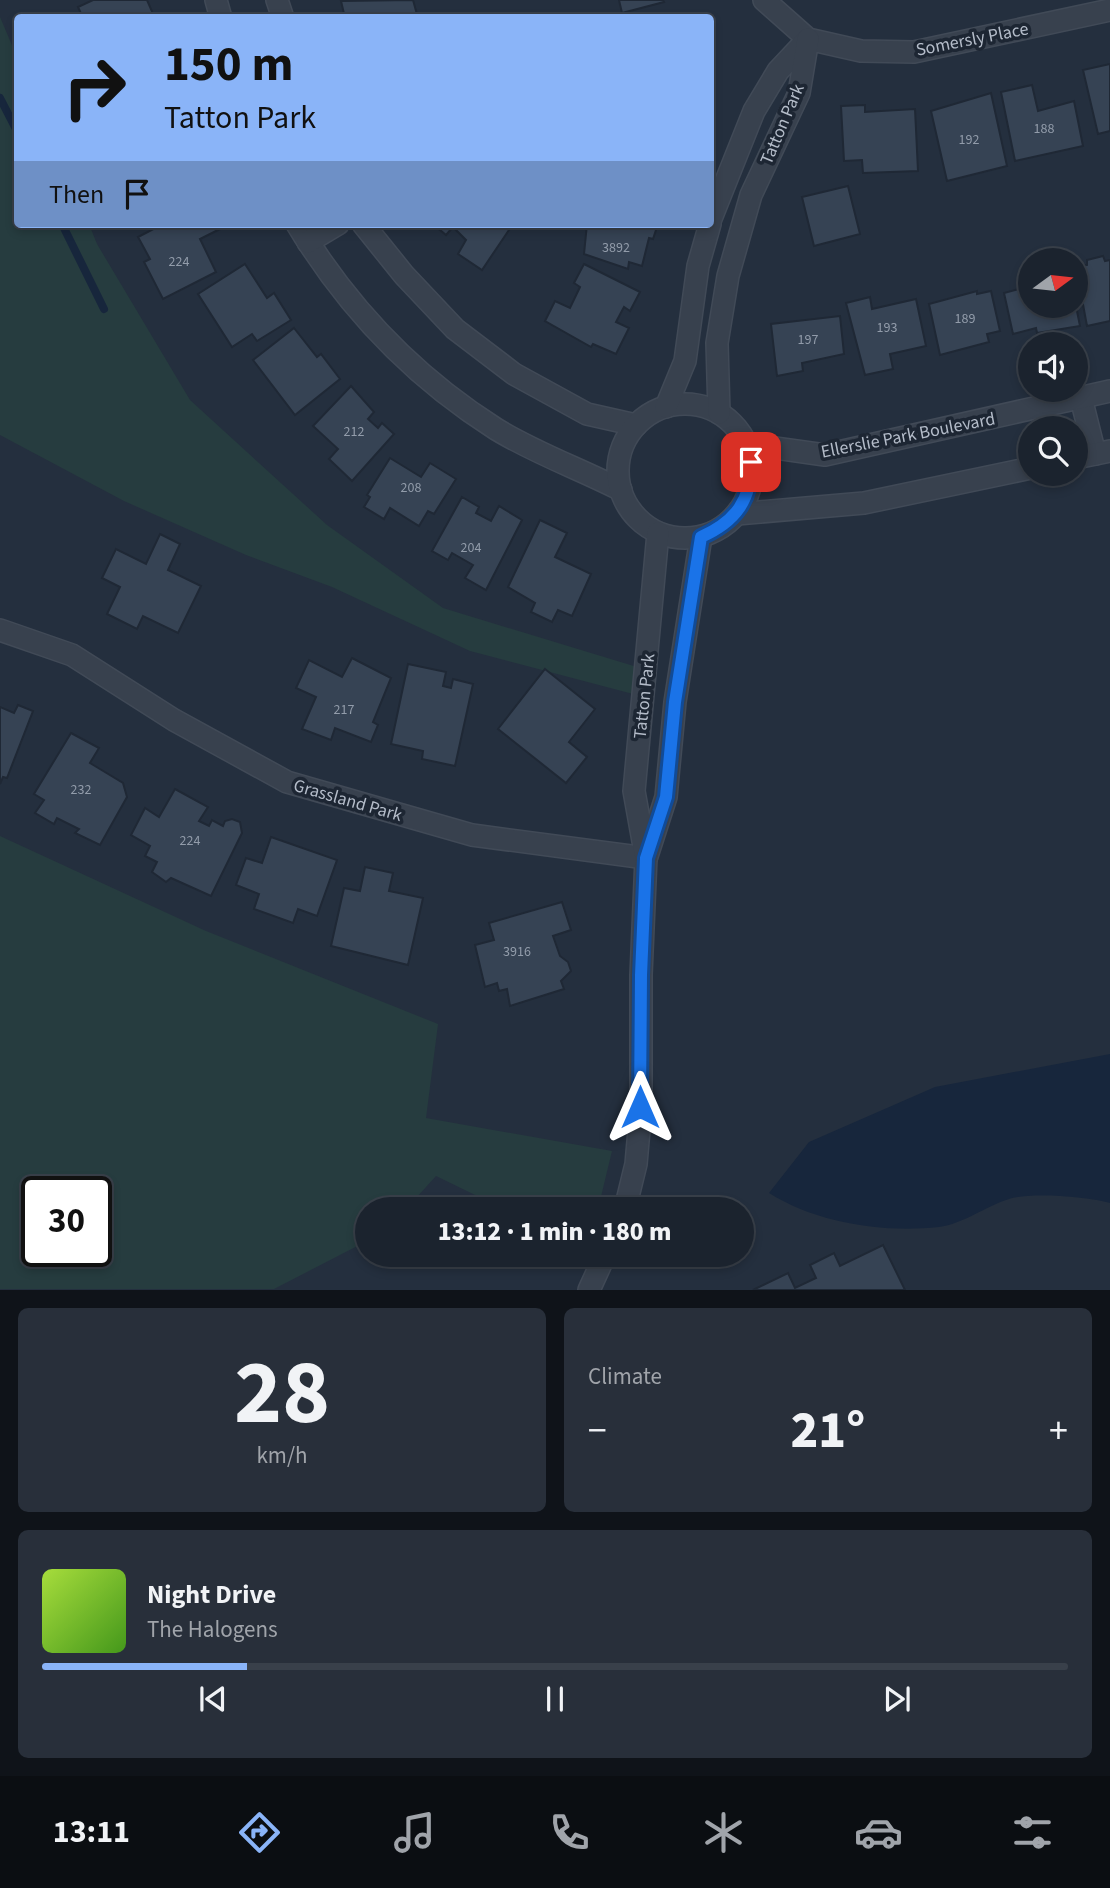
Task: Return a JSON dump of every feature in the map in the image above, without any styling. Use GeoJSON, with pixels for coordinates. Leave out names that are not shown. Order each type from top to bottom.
{"type":"FeatureCollection","features":[{"type":"Feature","properties":{"kind":"street","name":"Somersly Place"},"geometry":{"type":"LineString","coordinates":[[764,0],[808,39],[861,51],[914,52],[1105,7]]}},
{"type":"Feature","properties":{"kind":"street","name":"Tatton Park"},"geometry":{"type":"LineString","coordinates":[[714,213],[754,111],[778,71],[808,39]]}},
{"type":"Feature","properties":{"kind":"street","name":"Tatton Park"},"geometry":{"type":"LineString","coordinates":[[719,413],[717,343],[728,276],[751,195],[799,93],[808,39]]}},
{"type":"Feature","properties":{"kind":"street"},"geometry":{"type":"LineString","coordinates":[[322,228],[303,233],[326,271],[363,316],[406,360],[452,398],[498,430],[621,490]]}},
{"type":"Feature","properties":{"kind":"street"},"geometry":{"type":"LineString","coordinates":[[366,228],[404,275],[455,329],[514,374],[587,414],[636,425]]}},
{"type":"Feature","properties":{"kind":"street","name":"Tatton Park"},"geometry":{"type":"LineString","coordinates":[[666,407],[685,361],[698,266],[709,228]]}},
{"type":"Feature","properties":{"kind":"street","name":"Ellerslie Park Boulevard"},"geometry":{"type":"LineString","coordinates":[[1088,396],[1110,391]]}},
{"type":"Feature","properties":{"kind":"street","name":"Ellerslie Park Boulevard"},"geometry":{"type":"LineString","coordinates":[[747,444],[825,455],[1064,402]]}},
{"type":"Feature","properties":{"kind":"street"},"geometry":{"type":"LineString","coordinates":[[1083,402],[1094,455]]}},
{"type":"Feature","properties":{"kind":"street"},"geometry":{"type":"LineString","coordinates":[[702,406],[719,413],[740,432],[747,444],[752,480],[747,498],[737,514],[721,528],[701,537],[679,538],[658,533],[641,522],[629,507],[621,490],[618,467],[624,444],[636,425],[666,407],[702,406]]}},
{"type":"Feature","properties":{"kind":"street"},"geometry":{"type":"LineString","coordinates":[[737,514],[864,503],[1018,471]]}},
{"type":"Feature","properties":{"kind":"street","name":"Tatton Park"},"geometry":{"type":"LineString","coordinates":[[628,1197],[636,1164],[640,1107],[641,975],[646,858],[634,791],[658,533]]}},
{"type":"Feature","properties":{"kind":"street","name":"Tatton Park"},"geometry":{"type":"LineString","coordinates":[[646,858],[666,797],[675,702],[701,537]]}},
{"type":"Feature","properties":{"kind":"street","name":"Grassland Park"},"geometry":{"type":"LineString","coordinates":[[0,631],[72,655],[174,720],[287,782],[472,835],[646,858]]}},
{"type":"Feature","properties":{"kind":"street"},"geometry":{"type":"LineString","coordinates":[[643,699],[675,702]]}},
{"type":"Feature","properties":{"kind":"street"},"geometry":{"type":"LineString","coordinates":[[589,1290],[600,1267]]}},
{"type":"Feature","properties":{"kind":"green space"},"geometry":{"type":"Polygon","coordinates":[[[0,17],[14,50],[14,228],[91,228],[97,244],[190,400],[327,525],[443,608],[637,667],[633,694],[470,651],[332,587],[246,555],[124,501],[0,435],[0,17]]]}},
{"type":"Feature","properties":{"kind":"green space"},"geometry":{"type":"Polygon","coordinates":[[[0,836],[206,931],[438,1024],[426,1118],[612,1151],[601,1197],[479,1197],[436,1176],[417,1197],[355,1197],[355,1247],[274,1289],[0,1289],[0,836]]]}},
{"type":"Feature","properties":{"kind":"water"},"geometry":{"type":"Polygon","coordinates":[[[1110,1054],[1110,1203],[1059,1196],[1019,1197],[1000,1202],[948,1225],[895,1228],[829,1219],[769,1193],[809,1142],[935,1087],[1110,1054]]]}},
{"type":"Feature","properties":{"kind":"building"},"geometry":{"type":"Polygon","coordinates":[[[93,0],[147,0],[153,14],[81,14],[78,7],[93,0]]]}},
{"type":"Feature","properties":{"kind":"building"},"geometry":{"type":"Polygon","coordinates":[[[413,0],[417,14],[344,14],[341,1],[413,0]]]}},
{"type":"Feature","properties":{"kind":"building"},"geometry":{"type":"Polygon","coordinates":[[[619,0],[663,0],[664,2],[622,13],[619,0]]]}},
{"type":"Feature","properties":{"kind":"building"},"geometry":{"type":"Polygon","coordinates":[[[1110,64],[1110,131],[1098,134],[1083,70],[1110,64]]]}},
{"type":"Feature","properties":{"kind":"building"},"geometry":{"type":"Polygon","coordinates":[[[1032,85],[1038,111],[1074,101],[1083,146],[1015,161],[1001,92],[1032,85]]]}},
{"type":"Feature","properties":{"kind":"building"},"geometry":{"type":"Polygon","coordinates":[[[991,93],[1007,166],[947,181],[931,111],[991,93]]]}},
{"type":"Feature","properties":{"kind":"building"},"geometry":{"type":"Polygon","coordinates":[[[865,105],[865,112],[915,109],[918,171],[863,173],[862,160],[844,161],[841,106],[865,105]]]}},
{"type":"Feature","properties":{"kind":"building"},"geometry":{"type":"Polygon","coordinates":[[[848,186],[860,234],[814,246],[802,197],[848,186]]]}},
{"type":"Feature","properties":{"kind":"building"},"geometry":{"type":"Polygon","coordinates":[[[155,228],[222,228],[200,239],[216,272],[163,299],[144,262],[150,259],[138,237],[155,228]]]}},
{"type":"Feature","properties":{"kind":"building"},"geometry":{"type":"Polygon","coordinates":[[[438,228],[452,228],[446,235],[438,228]]]}},
{"type":"Feature","properties":{"kind":"building"},"geometry":{"type":"Polygon","coordinates":[[[454,228],[510,228],[482,270],[458,254],[466,240],[454,228]]]}},
{"type":"Feature","properties":{"kind":"building"},"geometry":{"type":"Polygon","coordinates":[[[587,228],[657,228],[653,239],[649,238],[642,266],[629,262],[628,269],[584,254],[587,228]]]}},
{"type":"Feature","properties":{"kind":"building"},"geometry":{"type":"Polygon","coordinates":[[[1103,256],[1105,261],[1110,260],[1110,321],[1087,326],[1086,318],[1088,318],[1088,260],[1103,256]]]}},
{"type":"Feature","properties":{"kind":"building"},"geometry":{"type":"Polygon","coordinates":[[[245,264],[267,298],[274,293],[291,320],[257,341],[252,334],[232,347],[198,294],[245,264]]]}},
{"type":"Feature","properties":{"kind":"building"},"geometry":{"type":"Polygon","coordinates":[[[584,264],[640,292],[630,311],[624,307],[616,322],[629,328],[616,354],[593,344],[591,347],[545,321],[555,301],[570,308],[580,287],[574,283],[584,264]]]}},
{"type":"Feature","properties":{"kind":"building"},"geometry":{"type":"Polygon","coordinates":[[[1018,289],[1018,318],[1078,318],[1080,326],[1043,332],[1037,332],[1036,328],[1013,334],[1004,293],[1018,289]]]}},
{"type":"Feature","properties":{"kind":"building"},"geometry":{"type":"Polygon","coordinates":[[[977,291],[977,294],[991,291],[1000,331],[987,334],[989,342],[940,355],[929,304],[977,291]]]}},
{"type":"Feature","properties":{"kind":"building"},"geometry":{"type":"Polygon","coordinates":[[[870,297],[872,309],[916,299],[926,346],[890,354],[893,369],[865,375],[846,303],[870,297]]]}},
{"type":"Feature","properties":{"kind":"building"},"geometry":{"type":"Polygon","coordinates":[[[840,316],[844,354],[802,363],[803,371],[777,376],[771,324],[840,316]]]}},
{"type":"Feature","properties":{"kind":"building"},"geometry":{"type":"Polygon","coordinates":[[[294,328],[317,357],[321,354],[340,379],[295,415],[253,360],[294,328]]]}},
{"type":"Feature","properties":{"kind":"building"},"geometry":{"type":"Polygon","coordinates":[[[351,386],[374,412],[368,419],[378,428],[382,423],[394,434],[352,481],[329,459],[338,449],[313,426],[351,386]]]}},
{"type":"Feature","properties":{"kind":"building"},"geometry":{"type":"Polygon","coordinates":[[[390,458],[421,477],[430,463],[456,479],[434,514],[428,511],[419,526],[390,508],[384,519],[364,507],[370,497],[367,495],[390,458]]]}},
{"type":"Feature","properties":{"kind":"building"},"geometry":{"type":"Polygon","coordinates":[[[462,497],[479,507],[476,513],[491,521],[499,506],[522,520],[486,590],[465,578],[473,565],[452,553],[448,560],[432,551],[462,497]]]}},
{"type":"Feature","properties":{"kind":"building"},"geometry":{"type":"Polygon","coordinates":[[[540,520],[567,533],[555,557],[591,574],[572,616],[558,610],[552,622],[531,612],[535,603],[508,587],[540,520]]]}},
{"type":"Feature","properties":{"kind":"building"},"geometry":{"type":"Polygon","coordinates":[[[160,534],[180,544],[168,570],[201,586],[178,633],[143,616],[137,629],[107,614],[120,587],[102,578],[116,549],[146,564],[160,534]]]}},
{"type":"Feature","properties":{"kind":"building"},"geometry":{"type":"Polygon","coordinates":[[[352,658],[391,678],[373,722],[378,725],[371,742],[335,728],[331,740],[302,729],[316,697],[296,688],[309,660],[342,677],[352,658]]]}},
{"type":"Feature","properties":{"kind":"building"},"geometry":{"type":"Polygon","coordinates":[[[408,664],[446,672],[443,686],[451,688],[453,679],[473,684],[455,766],[422,759],[423,751],[391,744],[408,664]]]}},
{"type":"Feature","properties":{"kind":"building"},"geometry":{"type":"Polygon","coordinates":[[[545,669],[595,709],[569,742],[587,757],[566,783],[498,729],[545,669]]]}},
{"type":"Feature","properties":{"kind":"building"},"geometry":{"type":"Polygon","coordinates":[[[18,705],[33,711],[7,778],[3,777],[0,784],[0,707],[14,713],[18,705]]]}},
{"type":"Feature","properties":{"kind":"building"},"geometry":{"type":"Polygon","coordinates":[[[71,733],[99,748],[90,763],[123,783],[127,797],[100,845],[75,833],[79,829],[57,818],[54,824],[35,813],[44,800],[34,794],[71,733]]]}},
{"type":"Feature","properties":{"kind":"building"},"geometry":{"type":"Polygon","coordinates":[[[175,789],[208,807],[199,821],[209,826],[212,820],[223,826],[225,821],[232,819],[240,822],[242,833],[211,896],[171,878],[166,882],[152,872],[157,862],[145,856],[150,846],[131,835],[145,808],[159,817],[175,789]]]}},
{"type":"Feature","properties":{"kind":"building"},"geometry":{"type":"Polygon","coordinates":[[[271,837],[337,860],[317,916],[298,909],[293,923],[254,909],[259,894],[236,885],[246,858],[262,863],[271,837]]]}},
{"type":"Feature","properties":{"kind":"building"},"geometry":{"type":"Polygon","coordinates":[[[365,867],[393,873],[389,891],[423,898],[408,965],[331,946],[344,888],[360,891],[365,867]]]}},
{"type":"Feature","properties":{"kind":"building"},"geometry":{"type":"Polygon","coordinates":[[[562,902],[571,930],[553,936],[560,956],[568,962],[571,971],[561,981],[564,989],[510,1006],[507,989],[499,991],[497,983],[485,987],[475,945],[494,940],[489,923],[562,902]]]}},
{"type":"Feature","properties":{"kind":"building"},"geometry":{"type":"Polygon","coordinates":[[[883,1245],[905,1290],[753,1290],[788,1273],[795,1288],[816,1278],[810,1265],[834,1253],[840,1266],[883,1245]]]}},
{"type":"Feature","properties":{"kind":"waterway"},"geometry":{"type":"LineString","coordinates":[[0,98],[14,125]]}},
{"type":"Feature","properties":{"kind":"waterway"},"geometry":{"type":"LineString","coordinates":[[64,228],[104,309]]}},
{"type":"Feature","properties":{"kind":"route"},"geometry":{"type":"LineString","coordinates":[[640,1107],[641,975],[646,858],[666,797],[675,702],[701,537],[721,528],[737,514],[747,498],[752,480],[751,462]]}}]}
